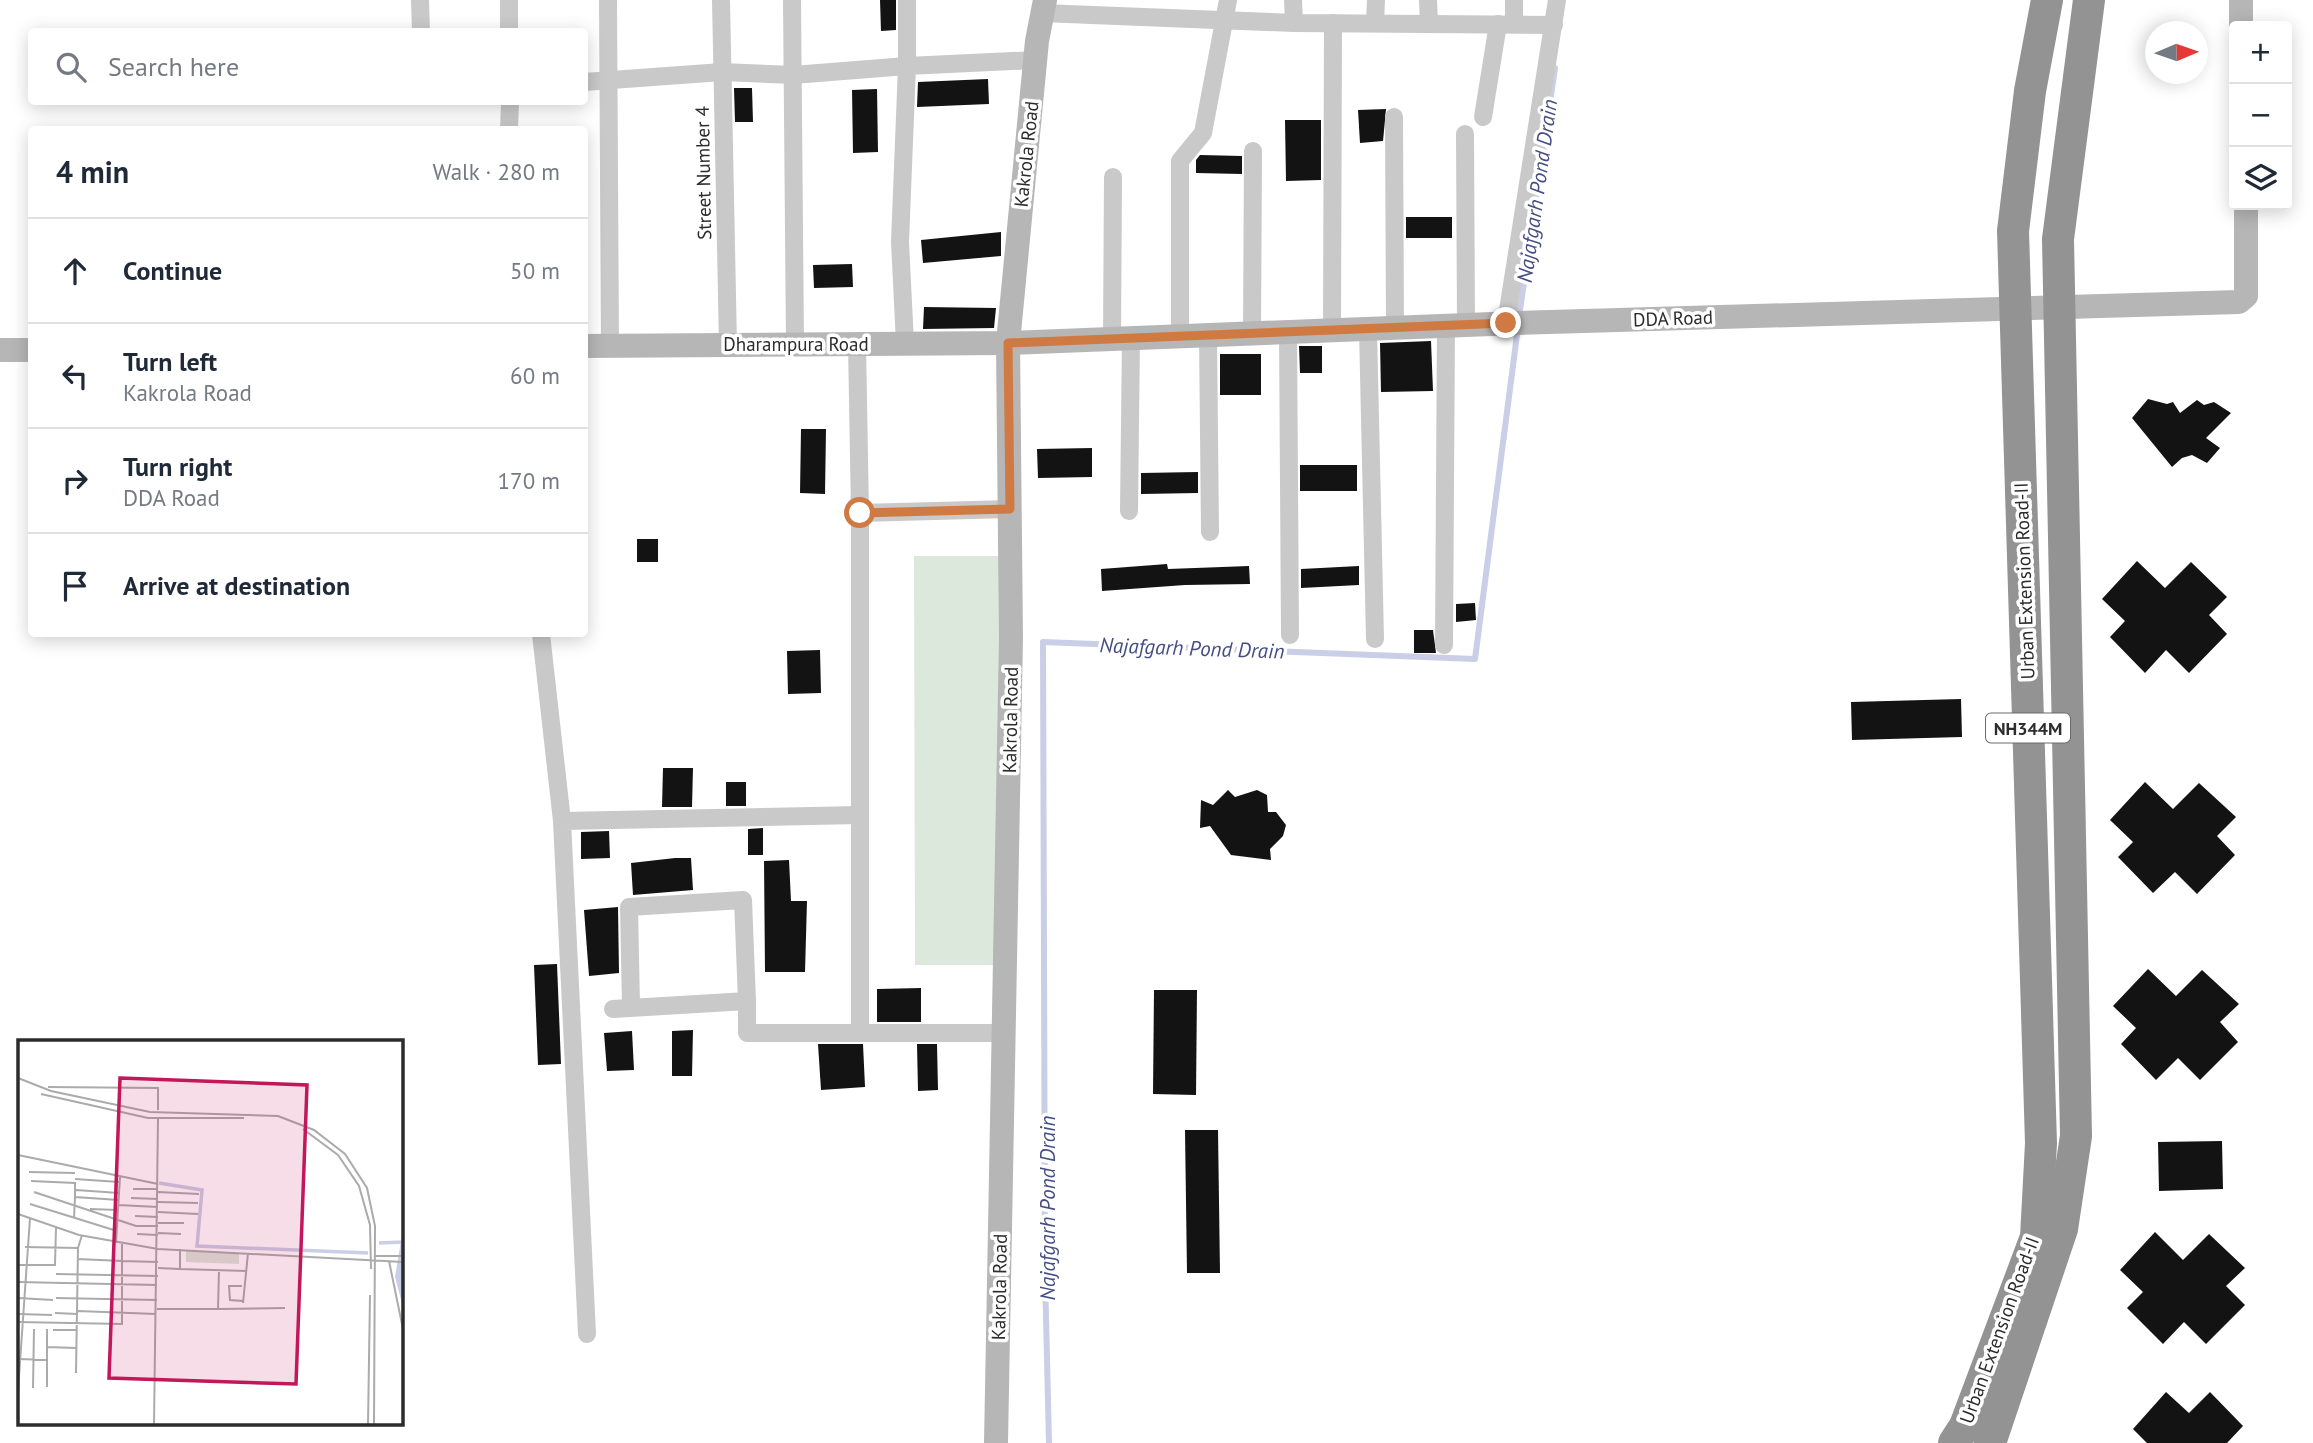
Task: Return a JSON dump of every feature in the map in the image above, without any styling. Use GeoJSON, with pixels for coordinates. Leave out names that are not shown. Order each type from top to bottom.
{"type":"FeatureCollection","features":[{"type":"Feature","properties":{"kind":"highway","name":"Urban Extension Road-II"},"geometry":{"type":"LineString","coordinates":[[1954,1443],[1965,1426],[2036,1237],[2041,1143],[2013,231],[2030,91],[2047,0]]}},
{"type":"Feature","properties":{"kind":"highway","name":"Urban Extension Road-II"},"geometry":{"type":"LineString","coordinates":[[1990,1443],[2062,1229],[2076,1136],[2057,239],[2089,0]]}},
{"type":"Feature","properties":{"kind":"street"},"geometry":{"type":"LineString","coordinates":[[420,0],[421,28]]}},
{"type":"Feature","properties":{"kind":"street"},"geometry":{"type":"LineString","coordinates":[[509,0],[509,28]]}},
{"type":"Feature","properties":{"kind":"street"},"geometry":{"type":"LineString","coordinates":[[608,0],[610,346]]}},
{"type":"Feature","properties":{"kind":"street","name":"Street Number 4"},"geometry":{"type":"LineString","coordinates":[[721,0],[728,345]]}},
{"type":"Feature","properties":{"kind":"street"},"geometry":{"type":"LineString","coordinates":[[792,0],[795,344]]}},
{"type":"Feature","properties":{"kind":"street"},"geometry":{"type":"LineString","coordinates":[[905,344],[900,242],[907,0]]}},
{"type":"Feature","properties":{"kind":"street"},"geometry":{"type":"LineString","coordinates":[[1180,336],[1180,161],[1203,133],[1222,20],[1228,0]]}},
{"type":"Feature","properties":{"kind":"street"},"geometry":{"type":"LineString","coordinates":[[1293,0],[1294,23]]}},
{"type":"Feature","properties":{"kind":"street"},"geometry":{"type":"LineString","coordinates":[[1376,0],[1376,23]]}},
{"type":"Feature","properties":{"kind":"street"},"geometry":{"type":"LineString","coordinates":[[1428,0],[1429,24]]}},
{"type":"Feature","properties":{"kind":"street"},"geometry":{"type":"LineString","coordinates":[[1483,117],[1514,0]]}},
{"type":"Feature","properties":{"kind":"street"},"geometry":{"type":"LineString","coordinates":[[1518,323],[1542,85],[1558,0]]}},
{"type":"Feature","properties":{"kind":"street"},"geometry":{"type":"LineString","coordinates":[[2241,0],[2241,21]]}},
{"type":"Feature","properties":{"kind":"street"},"geometry":{"type":"LineString","coordinates":[[1043,6],[1138,8],[1222,20],[1294,23],[1554,25]]}},
{"type":"Feature","properties":{"kind":"street","name":"Kakrola Road"},"geometry":{"type":"LineString","coordinates":[[996,1443],[1011,638],[1008,343],[1035,60],[1043,6]]}},
{"type":"Feature","properties":{"kind":"street"},"geometry":{"type":"LineString","coordinates":[[1332,330],[1333,23]]}},
{"type":"Feature","properties":{"kind":"street"},"geometry":{"type":"LineString","coordinates":[[588,82],[722,72],[793,75],[1035,60]]}},
{"type":"Feature","properties":{"kind":"street"},"geometry":{"type":"LineString","coordinates":[[509,126],[510,105]]}},
{"type":"Feature","properties":{"kind":"street"},"geometry":{"type":"LineString","coordinates":[[1394,117],[1395,328]]}},
{"type":"Feature","properties":{"kind":"street"},"geometry":{"type":"LineString","coordinates":[[1444,645],[1465,134]]}},
{"type":"Feature","properties":{"kind":"street"},"geometry":{"type":"LineString","coordinates":[[1252,333],[1254,151]]}},
{"type":"Feature","properties":{"kind":"street"},"geometry":{"type":"LineString","coordinates":[[1114,177],[1129,511]]}},
{"type":"Feature","properties":{"kind":"street","name":"DDA Road"},"geometry":{"type":"LineString","coordinates":[[1008,343],[1456,325],[2239,302],[2246,296],[2248,282],[2246,210]]}},
{"type":"Feature","properties":{"kind":"street"},"geometry":{"type":"LineString","coordinates":[[1368,329],[1375,639]]}},
{"type":"Feature","properties":{"kind":"street"},"geometry":{"type":"LineString","coordinates":[[1288,331],[1290,635]]}},
{"type":"Feature","properties":{"kind":"street"},"geometry":{"type":"LineString","coordinates":[[1208,335],[1210,532]]}},
{"type":"Feature","properties":{"kind":"street","name":"Dharampura Road"},"geometry":{"type":"LineString","coordinates":[[588,346],[1008,343]]}},
{"type":"Feature","properties":{"kind":"street"},"geometry":{"type":"LineString","coordinates":[[857,344],[860,513],[860,1031]]}},
{"type":"Feature","properties":{"kind":"street"},"geometry":{"type":"LineString","coordinates":[[0,350],[28,350]]}},
{"type":"Feature","properties":{"kind":"street"},"geometry":{"type":"LineString","coordinates":[[860,513],[1010,509]]}},
{"type":"Feature","properties":{"kind":"street"},"geometry":{"type":"LineString","coordinates":[[541,637],[562,821],[587,1334]]}},
{"type":"Feature","properties":{"kind":"street"},"geometry":{"type":"LineString","coordinates":[[562,821],[860,814]]}},
{"type":"Feature","properties":{"kind":"street"},"geometry":{"type":"LineString","coordinates":[[747,1001],[622,1007],[629,906],[743,900],[747,1001],[747,1033],[1004,1033]]}},
{"type":"Feature","properties":{"kind":"green space"},"geometry":{"type":"Polygon","coordinates":[[[914,556],[1005,556],[995,965],[915,965],[914,556]]]}},
{"type":"Feature","properties":{"kind":"building"},"geometry":{"type":"Polygon","coordinates":[[[880,0],[896,0],[896,30],[881,31],[880,0]]]}},
{"type":"Feature","properties":{"kind":"building"},"geometry":{"type":"Polygon","coordinates":[[[988,79],[989,104],[917,107],[918,82],[988,79]]]}},
{"type":"Feature","properties":{"kind":"building"},"geometry":{"type":"Polygon","coordinates":[[[734,88],[752,88],[753,122],[735,122],[734,88]]]}},
{"type":"Feature","properties":{"kind":"building"},"geometry":{"type":"Polygon","coordinates":[[[877,89],[878,152],[853,153],[852,90],[877,89]]]}},
{"type":"Feature","properties":{"kind":"building"},"geometry":{"type":"Polygon","coordinates":[[[1386,109],[1383,141],[1360,143],[1358,110],[1386,109]]]}},
{"type":"Feature","properties":{"kind":"building"},"geometry":{"type":"Polygon","coordinates":[[[1285,120],[1321,120],[1321,180],[1286,181],[1285,120]]]}},
{"type":"Feature","properties":{"kind":"building"},"geometry":{"type":"Polygon","coordinates":[[[1200,155],[1242,156],[1242,174],[1196,173],[1196,160],[1200,155]]]}},
{"type":"Feature","properties":{"kind":"building"},"geometry":{"type":"Polygon","coordinates":[[[1406,217],[1452,217],[1452,238],[1406,238],[1406,217]]]}},
{"type":"Feature","properties":{"kind":"building"},"geometry":{"type":"Polygon","coordinates":[[[1001,232],[1001,256],[923,263],[921,240],[1001,232]]]}},
{"type":"Feature","properties":{"kind":"building"},"geometry":{"type":"Polygon","coordinates":[[[852,264],[853,287],[814,288],[813,265],[852,264]]]}},
{"type":"Feature","properties":{"kind":"building"},"geometry":{"type":"Polygon","coordinates":[[[924,307],[996,308],[994,328],[923,329],[924,307]]]}},
{"type":"Feature","properties":{"kind":"building"},"geometry":{"type":"Polygon","coordinates":[[[1431,341],[1433,391],[1381,392],[1380,343],[1431,341]]]}},
{"type":"Feature","properties":{"kind":"building"},"geometry":{"type":"Polygon","coordinates":[[[1299,346],[1322,346],[1322,373],[1300,373],[1299,346]]]}},
{"type":"Feature","properties":{"kind":"building"},"geometry":{"type":"Polygon","coordinates":[[[1220,354],[1261,354],[1261,395],[1220,395],[1220,354]]]}},
{"type":"Feature","properties":{"kind":"building"},"geometry":{"type":"Polygon","coordinates":[[[2148,399],[2167,404],[2173,402],[2180,413],[2197,400],[2204,405],[2214,402],[2231,413],[2206,438],[2220,448],[2207,463],[2192,455],[2182,458],[2172,467],[2132,418],[2148,399]]]}},
{"type":"Feature","properties":{"kind":"building"},"geometry":{"type":"Polygon","coordinates":[[[801,429],[826,429],[825,494],[800,493],[801,429]]]}},
{"type":"Feature","properties":{"kind":"building"},"geometry":{"type":"Polygon","coordinates":[[[1092,448],[1092,477],[1038,478],[1037,449],[1092,448]]]}},
{"type":"Feature","properties":{"kind":"building"},"geometry":{"type":"Polygon","coordinates":[[[1300,465],[1357,465],[1357,491],[1300,491],[1300,465]]]}},
{"type":"Feature","properties":{"kind":"building"},"geometry":{"type":"Polygon","coordinates":[[[1198,472],[1198,493],[1141,494],[1141,473],[1198,472]]]}},
{"type":"Feature","properties":{"kind":"building"},"geometry":{"type":"Polygon","coordinates":[[[637,539],[658,539],[658,562],[637,562],[637,539]]]}},
{"type":"Feature","properties":{"kind":"building"},"geometry":{"type":"Polygon","coordinates":[[[2137,561],[2165,588],[2191,562],[2227,597],[2209,615],[2227,634],[2189,673],[2166,650],[2145,673],[2110,637],[2125,621],[2102,599],[2137,561]]]}},
{"type":"Feature","properties":{"kind":"building"},"geometry":{"type":"Polygon","coordinates":[[[1167,564],[1168,569],[1249,566],[1250,584],[1102,591],[1101,569],[1167,564]]]}},
{"type":"Feature","properties":{"kind":"building"},"geometry":{"type":"Polygon","coordinates":[[[1359,566],[1359,585],[1301,588],[1301,569],[1359,566]]]}},
{"type":"Feature","properties":{"kind":"building"},"geometry":{"type":"Polygon","coordinates":[[[1475,603],[1476,620],[1456,622],[1456,604],[1475,603]]]}},
{"type":"Feature","properties":{"kind":"building"},"geometry":{"type":"Polygon","coordinates":[[[1414,630],[1433,630],[1436,653],[1414,653],[1414,630]]]}},
{"type":"Feature","properties":{"kind":"building"},"geometry":{"type":"Polygon","coordinates":[[[820,650],[821,693],[788,694],[787,651],[820,650]]]}},
{"type":"Feature","properties":{"kind":"building"},"geometry":{"type":"Polygon","coordinates":[[[1961,699],[1962,737],[1852,740],[1851,702],[1961,699]]]}},
{"type":"Feature","properties":{"kind":"building"},"geometry":{"type":"Polygon","coordinates":[[[663,768],[693,768],[692,807],[662,807],[663,768]]]}},
{"type":"Feature","properties":{"kind":"building"},"geometry":{"type":"Polygon","coordinates":[[[726,782],[746,782],[746,806],[726,806],[726,782]]]}},
{"type":"Feature","properties":{"kind":"building"},"geometry":{"type":"Polygon","coordinates":[[[2145,782],[2173,809],[2199,783],[2236,817],[2217,836],[2235,855],[2197,894],[2175,872],[2153,893],[2118,857],[2133,842],[2110,820],[2145,782]]]}},
{"type":"Feature","properties":{"kind":"building"},"geometry":{"type":"Polygon","coordinates":[[[1228,790],[1235,797],[1257,790],[1267,795],[1268,812],[1276,812],[1286,825],[1283,836],[1270,849],[1271,860],[1231,855],[1210,826],[1200,828],[1201,800],[1213,805],[1228,790]]]}},
{"type":"Feature","properties":{"kind":"building"},"geometry":{"type":"Polygon","coordinates":[[[763,828],[763,855],[748,855],[748,829],[763,828]]]}},
{"type":"Feature","properties":{"kind":"building"},"geometry":{"type":"Polygon","coordinates":[[[609,831],[610,858],[581,859],[581,832],[609,831]]]}},
{"type":"Feature","properties":{"kind":"building"},"geometry":{"type":"Polygon","coordinates":[[[691,858],[693,890],[633,895],[631,863],[691,858]]]}},
{"type":"Feature","properties":{"kind":"building"},"geometry":{"type":"Polygon","coordinates":[[[789,860],[791,901],[807,901],[805,972],[765,972],[764,861],[789,860]]]}},
{"type":"Feature","properties":{"kind":"building"},"geometry":{"type":"Polygon","coordinates":[[[618,907],[619,973],[589,976],[584,910],[618,907]]]}},
{"type":"Feature","properties":{"kind":"building"},"geometry":{"type":"Polygon","coordinates":[[[557,964],[561,1064],[538,1065],[534,965],[557,964]]]}},
{"type":"Feature","properties":{"kind":"building"},"geometry":{"type":"Polygon","coordinates":[[[2148,969],[2176,996],[2202,970],[2239,1004],[2220,1022],[2238,1042],[2200,1080],[2178,1058],[2156,1080],[2121,1044],[2136,1028],[2113,1006],[2148,969]]]}},
{"type":"Feature","properties":{"kind":"building"},"geometry":{"type":"Polygon","coordinates":[[[921,988],[921,1022],[877,1022],[877,989],[921,988]]]}},
{"type":"Feature","properties":{"kind":"building"},"geometry":{"type":"Polygon","coordinates":[[[1154,990],[1197,990],[1196,1095],[1153,1094],[1154,990]]]}},
{"type":"Feature","properties":{"kind":"building"},"geometry":{"type":"Polygon","coordinates":[[[693,1030],[692,1076],[672,1076],[672,1031],[693,1030]]]}},
{"type":"Feature","properties":{"kind":"building"},"geometry":{"type":"Polygon","coordinates":[[[632,1031],[634,1070],[607,1071],[604,1033],[632,1031]]]}},
{"type":"Feature","properties":{"kind":"building"},"geometry":{"type":"Polygon","coordinates":[[[818,1044],[863,1044],[865,1087],[821,1090],[818,1044]]]}},
{"type":"Feature","properties":{"kind":"building"},"geometry":{"type":"Polygon","coordinates":[[[917,1044],[937,1044],[938,1090],[918,1091],[917,1044]]]}},
{"type":"Feature","properties":{"kind":"building"},"geometry":{"type":"Polygon","coordinates":[[[1185,1130],[1218,1130],[1220,1273],[1187,1273],[1185,1130]]]}},
{"type":"Feature","properties":{"kind":"building"},"geometry":{"type":"Polygon","coordinates":[[[2222,1141],[2223,1189],[2159,1191],[2158,1142],[2222,1141]]]}},
{"type":"Feature","properties":{"kind":"building"},"geometry":{"type":"Polygon","coordinates":[[[2155,1232],[2183,1260],[2209,1234],[2245,1268],[2226,1286],[2245,1305],[2206,1344],[2184,1322],[2163,1344],[2127,1308],[2143,1292],[2120,1270],[2155,1232]]]}},
{"type":"Feature","properties":{"kind":"building"},"geometry":{"type":"Polygon","coordinates":[[[2166,1392],[2189,1413],[2210,1392],[2243,1426],[2227,1443],[2147,1443],[2133,1429],[2166,1392]]]}},
{"type":"Feature","properties":{"kind":"waterway","name":"Najafgarh Pond Drain"},"geometry":{"type":"LineString","coordinates":[[1519,317],[1555,68]]}},
{"type":"Feature","properties":{"kind":"waterway","name":"Najafgarh Pond Drain"},"geometry":{"type":"LineString","coordinates":[[1049,1443],[1045,1274],[1043,642],[1475,659],[1518,327]]}},
{"type":"Feature","properties":{"kind":"route"},"geometry":{"type":"LineString","coordinates":[[860,513],[1010,509],[1008,343],[1506,323]]}}]}
